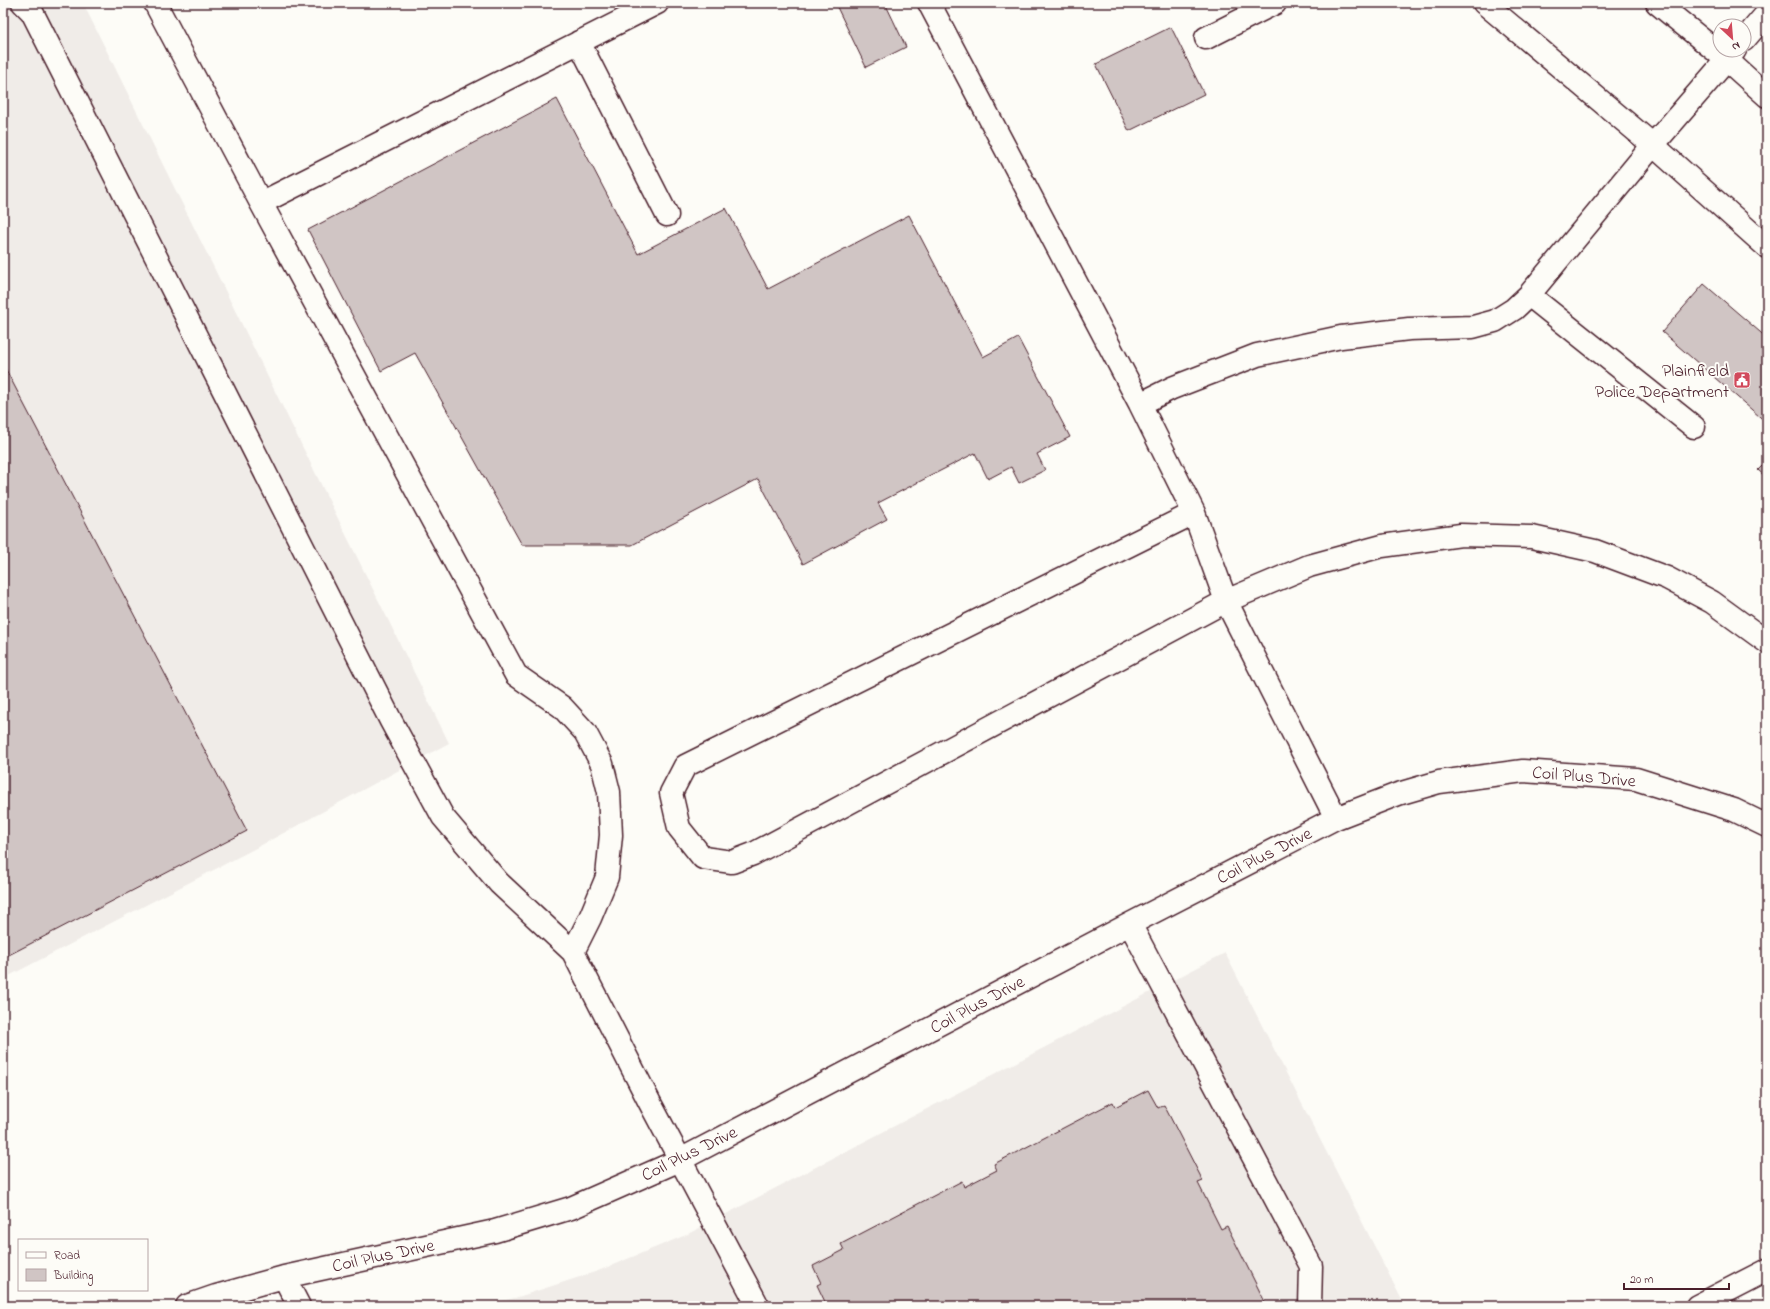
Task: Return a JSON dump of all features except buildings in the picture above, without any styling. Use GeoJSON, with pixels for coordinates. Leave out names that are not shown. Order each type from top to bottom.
{"type":"FeatureCollection","features":[{"type":"Feature","properties":{"kind":"street"},"geometry":{"type":"LineString","coordinates":[[23,3],[32,12],[387,714],[443,817],[498,883],[573,952],[680,1160],[758,1306]]}},
{"type":"Feature","properties":{"kind":"street"},"geometry":{"type":"LineString","coordinates":[[155,3],[261,203],[516,675],[562,707],[585,732],[602,764],[609,792],[611,835],[607,877],[590,918],[573,952]]}},
{"type":"Feature","properties":{"kind":"street"},"geometry":{"type":"LineString","coordinates":[[261,203],[657,3]]}},
{"type":"Feature","properties":{"kind":"street"},"geometry":{"type":"LineString","coordinates":[[929,3],[1140,404],[1194,513],[1226,601],[1336,818]]}},
{"type":"Feature","properties":{"kind":"street"},"geometry":{"type":"LineString","coordinates":[[1206,38],[1275,3]]}},
{"type":"Feature","properties":{"kind":"street"},"geometry":{"type":"LineString","coordinates":[[1484,3],[1653,145],[1767,247]]}},
{"type":"Feature","properties":{"kind":"street"},"geometry":{"type":"LineString","coordinates":[[1657,3],[1712,42]]}},
{"type":"Feature","properties":{"kind":"street"},"geometry":{"type":"LineString","coordinates":[[1752,31],[1767,13]]}},
{"type":"Feature","properties":{"kind":"street"},"geometry":{"type":"LineString","coordinates":[[579,42],[667,214]]}},
{"type":"Feature","properties":{"kind":"street"},"geometry":{"type":"LineString","coordinates":[[1140,404],[1172,388],[1257,354],[1341,337],[1409,329],[1473,327],[1495,321],[1514,309],[1529,295],[1653,145],[1728,58]]}},
{"type":"Feature","properties":{"kind":"street"},"geometry":{"type":"LineString","coordinates":[[1734,58],[1767,96]]}},
{"type":"Feature","properties":{"kind":"street"},"geometry":{"type":"LineString","coordinates":[[1529,295],[1694,427]]}},
{"type":"Feature","properties":{"kind":"street"},"geometry":{"type":"LineString","coordinates":[[1194,513],[685,766],[671,793],[679,828],[703,858],[732,862],[753,854],[1226,601],[1309,566],[1382,546],[1461,535],[1532,537],[1595,551],[1667,578],[1712,602],[1767,642]]}},
{"type":"Feature","properties":{"kind":"street","name":"Coil Plus Drive"},"geometry":{"type":"LineString","coordinates":[[187,1306],[216,1296],[284,1277],[495,1231],[571,1208],[680,1160],[1130,924],[1336,818],[1398,794],[1439,782],[1523,771],[1636,779],[1734,810],[1767,826]]}},
{"type":"Feature","properties":{"kind":"street"},"geometry":{"type":"LineString","coordinates":[[1130,924],[1311,1266],[1310,1306]]}},
{"type":"Feature","properties":{"kind":"street"},"geometry":{"type":"LineString","coordinates":[[1697,1306],[1767,1270]]}},
{"type":"Feature","properties":{"kind":"street"},"geometry":{"type":"LineString","coordinates":[[284,1277],[299,1306]]}},
{"type":"Feature","properties":{"kind":"shaded area"},"geometry":{"type":"Polygon","coordinates":[[[3,3],[83,3],[449,743],[256,848],[3,979],[3,3]]]}},
{"type":"Feature","properties":{"kind":"shaded area"},"geometry":{"type":"Polygon","coordinates":[[[1225,953],[1405,1306],[474,1306],[515,1298],[598,1271],[686,1235],[1225,953]]]}},
{"type":"Feature","properties":{"kind":"place","name":"Plainfield Police Department"},"geometry":{"type":"Point","coordinates":[1742,380]}}]}
